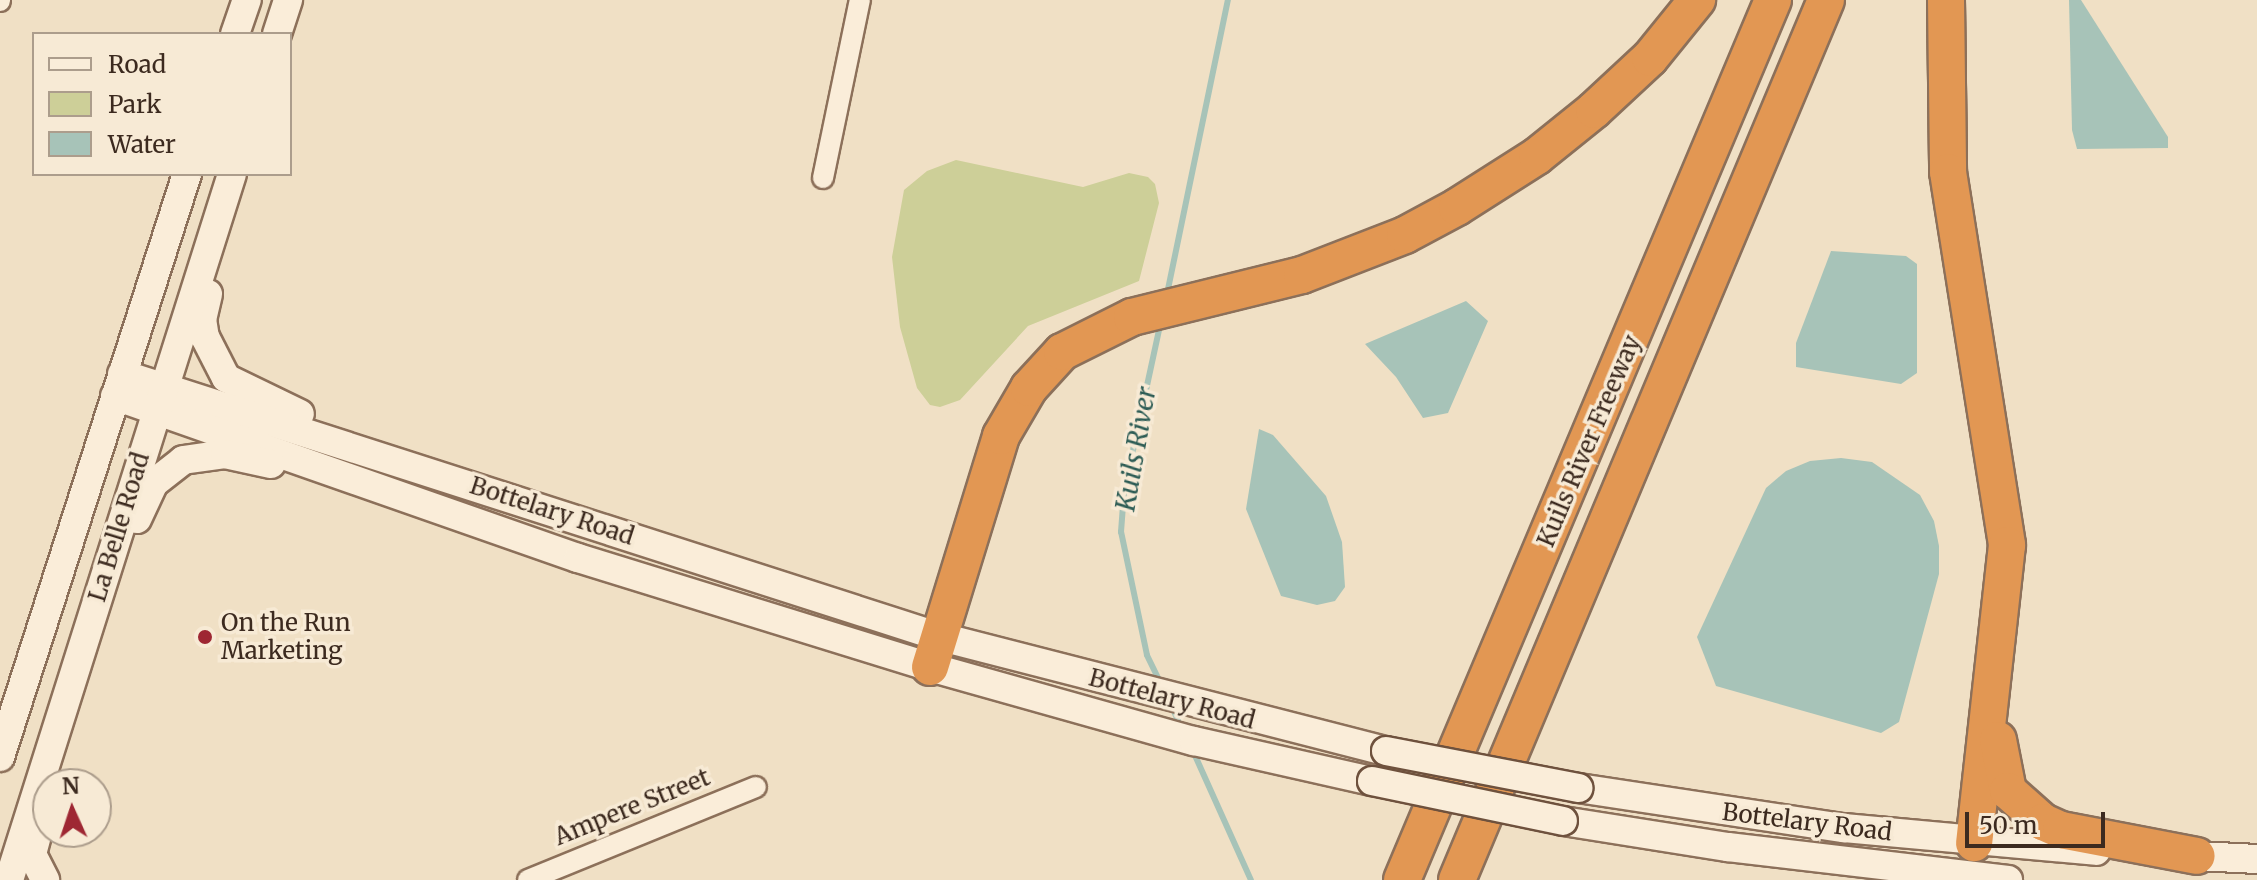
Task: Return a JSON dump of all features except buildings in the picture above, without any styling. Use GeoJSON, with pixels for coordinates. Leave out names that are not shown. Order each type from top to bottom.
{"type":"FeatureCollection","features":[{"type":"Feature","properties":{"kind":"highway"},"geometry":{"type":"LineString","coordinates":[[934,651],[1001,436],[1042,372],[1081,338],[1132,317],[1249,291],[1405,235],[1498,182],[1594,110],[1650,58],[1697,0]]}},
{"type":"Feature","properties":{"kind":"highway","name":"Kuils River Freeway"},"geometry":{"type":"LineString","coordinates":[[1402,880],[1773,0]]}},
{"type":"Feature","properties":{"kind":"highway","name":"Kuils River Freeway"},"geometry":{"type":"LineString","coordinates":[[1457,880],[1826,0]]}},
{"type":"Feature","properties":{"kind":"highway"},"geometry":{"type":"LineString","coordinates":[[1946,0],[1948,172],[2007,545],[1993,699],[1954,865]]}},
{"type":"Feature","properties":{"kind":"highway"},"geometry":{"type":"LineString","coordinates":[[1993,699],[2003,777],[2014,801],[2026,811],[2061,830],[2197,856]]}},
{"type":"Feature","properties":{"kind":"main road"},"geometry":{"type":"LineString","coordinates":[[236,32],[247,0]]}},
{"type":"Feature","properties":{"kind":"main road"},"geometry":{"type":"LineString","coordinates":[[278,32],[288,0]]}},
{"type":"Feature","properties":{"kind":"main road","name":"La Belle Road"},"geometry":{"type":"LineString","coordinates":[[0,757],[186,176]]}},
{"type":"Feature","properties":{"kind":"main road","name":"La Belle Road"},"geometry":{"type":"LineString","coordinates":[[43,768],[231,176]]}},
{"type":"Feature","properties":{"kind":"main road"},"geometry":{"type":"LineString","coordinates":[[244,176],[203,309],[206,345],[236,386],[335,429],[382,458]]}},
{"type":"Feature","properties":{"kind":"main road","name":"Bottelary Road"},"geometry":{"type":"LineString","coordinates":[[118,385],[382,458],[934,651],[1081,712],[1283,763],[1563,821],[1954,865],[2197,856],[2257,859]]}},
{"type":"Feature","properties":{"kind":"main road","name":"Bottelary Road"},"geometry":{"type":"LineString","coordinates":[[160,399],[373,486],[563,553],[934,651],[1075,674],[1275,726],[1386,751],[1954,865],[2008,880]]}},
{"type":"Feature","properties":{"kind":"main road"},"geometry":{"type":"LineString","coordinates":[[106,571],[129,543],[154,483],[183,460],[225,454],[373,486]]}},
{"type":"Feature","properties":{"kind":"main road","name":"La Belle Road"},"geometry":{"type":"LineString","coordinates":[[9,880],[32,804]]}},
{"type":"Feature","properties":{"kind":"main road"},"geometry":{"type":"LineString","coordinates":[[33,848],[32,854],[45,880]]}},
{"type":"Feature","properties":{"kind":"street"},"geometry":{"type":"LineString","coordinates":[[823,178],[860,0]]}},
{"type":"Feature","properties":{"kind":"street","name":"Ampere Street"},"geometry":{"type":"LineString","coordinates":[[528,880],[756,787]]}},
{"type":"Feature","properties":{"kind":"green space"},"geometry":{"type":"Polygon","coordinates":[[[956,160],[1083,187],[1129,173],[1148,177],[1155,184],[1159,203],[1139,281],[1028,326],[960,400],[940,407],[930,405],[917,388],[900,327],[892,257],[904,190],[927,171],[956,160]]]}},
{"type":"Feature","properties":{"kind":"water"},"geometry":{"type":"Polygon","coordinates":[[[2069,0],[2081,0],[2168,137],[2168,148],[2077,149],[2072,130],[2069,0]]]}},
{"type":"Feature","properties":{"kind":"water"},"geometry":{"type":"Polygon","coordinates":[[[1831,251],[1906,256],[1917,264],[1917,373],[1901,384],[1796,367],[1796,343],[1831,251]]]}},
{"type":"Feature","properties":{"kind":"water"},"geometry":{"type":"Polygon","coordinates":[[[1466,301],[1488,321],[1448,413],[1423,418],[1396,377],[1365,344],[1466,301]]]}},
{"type":"Feature","properties":{"kind":"water"},"geometry":{"type":"Polygon","coordinates":[[[1259,429],[1273,435],[1326,496],[1342,542],[1345,587],[1335,601],[1317,605],[1281,596],[1246,509],[1259,429]]]}},
{"type":"Feature","properties":{"kind":"water"},"geometry":{"type":"Polygon","coordinates":[[[1841,458],[1872,462],[1920,495],[1934,521],[1939,546],[1939,574],[1899,722],[1881,733],[1716,686],[1697,637],[1766,488],[1786,471],[1810,461],[1841,458]]]}},
{"type":"Feature","properties":{"kind":"waterway","name":"Kuils River"},"geometry":{"type":"LineString","coordinates":[[1167,294],[1228,0]]}},
{"type":"Feature","properties":{"kind":"waterway","name":"Kuils River"},"geometry":{"type":"LineString","coordinates":[[1161,321],[1124,492],[1121,532],[1147,655],[1161,684]]}},
{"type":"Feature","properties":{"kind":"waterway","name":"Kuils River"},"geometry":{"type":"LineString","coordinates":[[1171,704],[1181,727]]}},
{"type":"Feature","properties":{"kind":"waterway","name":"Kuils River"},"geometry":{"type":"LineString","coordinates":[[1193,751],[1251,880]]}},
{"type":"Feature","properties":{"kind":"place","name":"On the Run Marketing"},"geometry":{"type":"Point","coordinates":[205,637]}}]}
